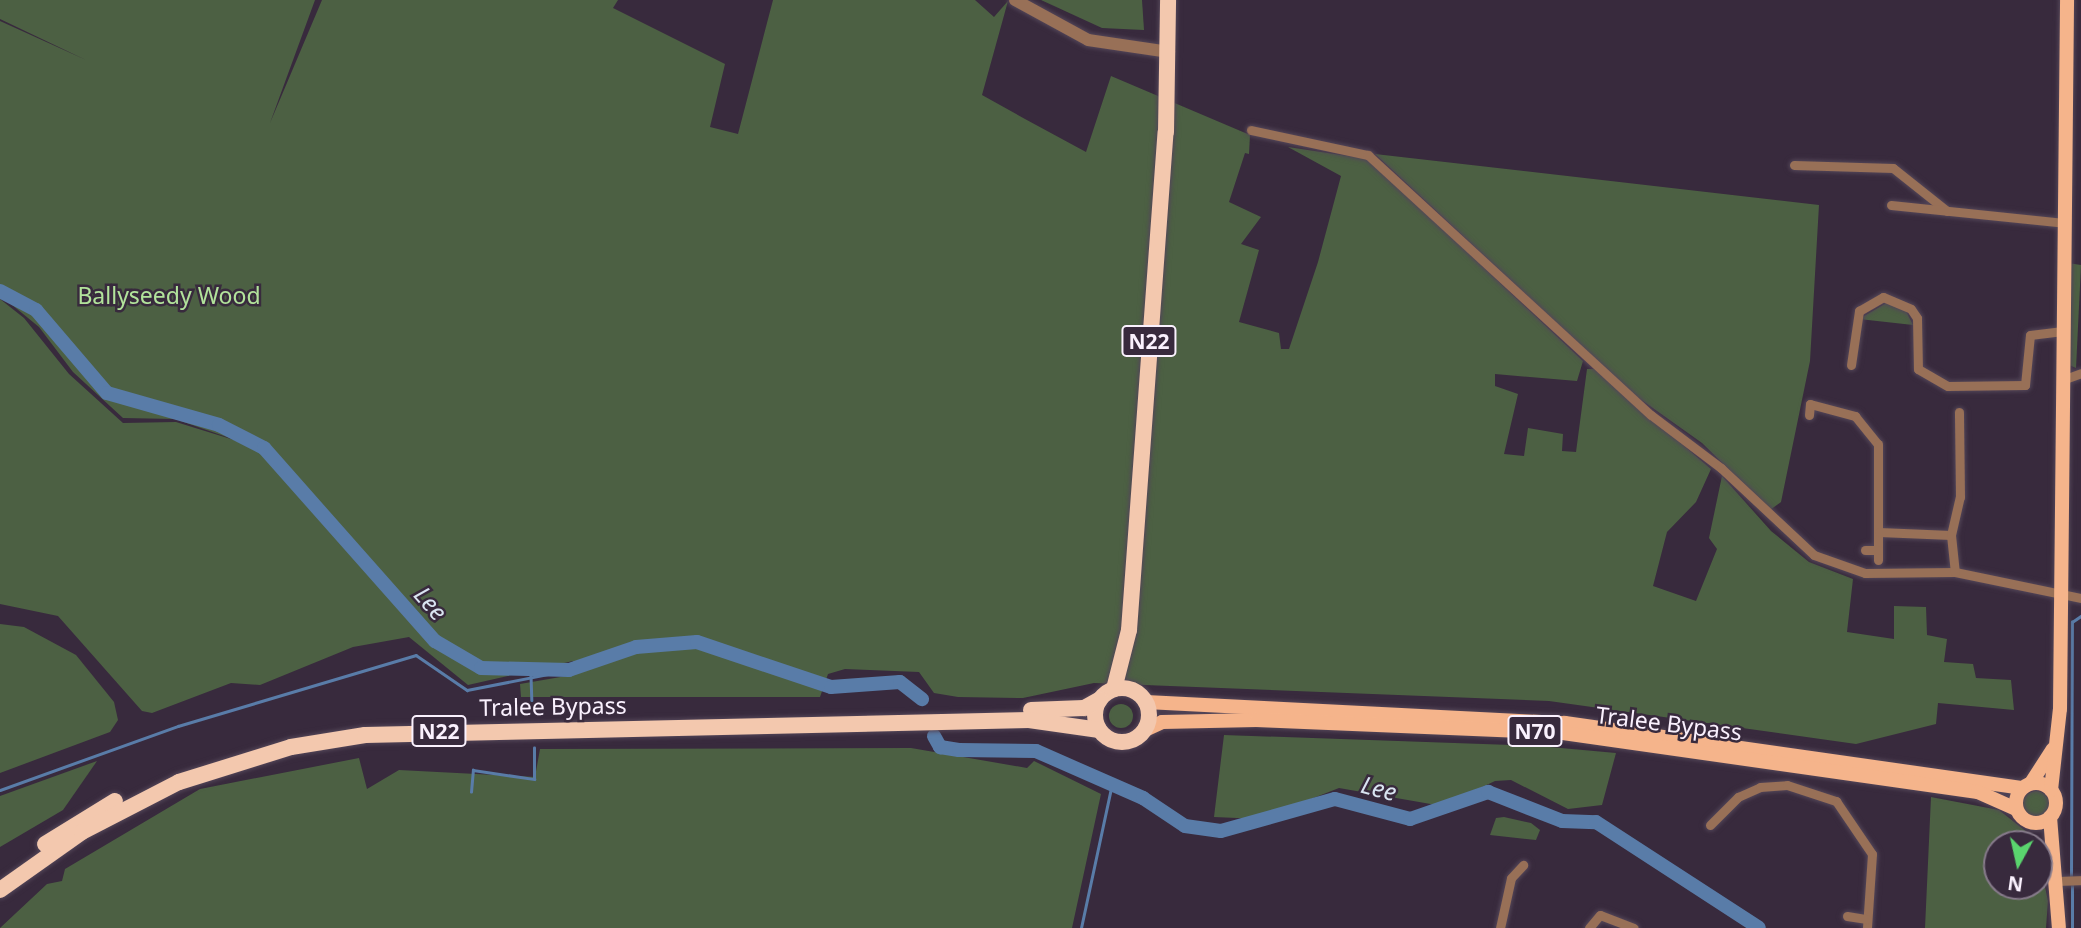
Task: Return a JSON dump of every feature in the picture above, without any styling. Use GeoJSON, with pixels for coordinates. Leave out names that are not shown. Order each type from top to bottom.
{"type":"FeatureCollection","features":[{"type":"Feature","properties":{"kind":"highway","name":"N22"},"geometry":{"type":"LineString","coordinates":[[1133,690],[1129,630],[1169,52],[1168,0]]}},
{"type":"Feature","properties":{"kind":"highway","name":"N22"},"geometry":{"type":"LineString","coordinates":[[1100,699],[1114,689],[1129,630]]}},
{"type":"Feature","properties":{"kind":"highway"},"geometry":{"type":"LineString","coordinates":[[1114,689],[1133,690],[1146,702],[1143,731]]}},
{"type":"Feature","properties":{"kind":"highway"},"geometry":{"type":"LineString","coordinates":[[1100,699],[1100,730]]}},
{"type":"Feature","properties":{"kind":"highway","name":"Tralee Bypass"},"geometry":{"type":"LineString","coordinates":[[0,890],[126,807],[237,762],[318,743],[393,732],[941,717],[1084,708],[1100,699]]}},
{"type":"Feature","properties":{"kind":"highway","name":"Tralee Bypass"},"geometry":{"type":"LineString","coordinates":[[941,717],[1053,720],[1100,730]]}},
{"type":"Feature","properties":{"kind":"highway","name":"Tralee Bypass"},"geometry":{"type":"LineString","coordinates":[[0,876],[75,822],[166,776],[232,752],[334,729],[391,722],[916,718]]}},
{"type":"Feature","properties":{"kind":"highway","name":"N22"},"geometry":{"type":"LineString","coordinates":[[1100,730],[1122,742],[1143,731]]}},
{"type":"Feature","properties":{"kind":"main road"},"geometry":{"type":"LineString","coordinates":[[2050,830],[2050,817],[2056,804],[2051,790],[2058,739],[2067,0]]}},
{"type":"Feature","properties":{"kind":"main road","name":"Tralee Bypass"},"geometry":{"type":"LineString","coordinates":[[1146,702],[1565,723],[2026,786]]}},
{"type":"Feature","properties":{"kind":"main road","name":"Tralee Bypass"},"geometry":{"type":"LineString","coordinates":[[1143,731],[1161,722],[1256,720],[1563,733],[1978,792],[2016,809]]}},
{"type":"Feature","properties":{"kind":"main road"},"geometry":{"type":"LineString","coordinates":[[2016,809],[2026,786],[2058,739]]}},
{"type":"Feature","properties":{"kind":"main road","name":"N70"},"geometry":{"type":"LineString","coordinates":[[2026,786],[2051,790]]}},
{"type":"Feature","properties":{"kind":"main road","name":"N70"},"geometry":{"type":"LineString","coordinates":[[2016,809],[2035,822]]}},
{"type":"Feature","properties":{"kind":"main road"},"geometry":{"type":"LineString","coordinates":[[2039,830],[2035,822],[2050,817]]}},
{"type":"Feature","properties":{"kind":"main road"},"geometry":{"type":"LineString","coordinates":[[2053,861],[2060,881],[2059,928]]}},
{"type":"Feature","properties":{"kind":"street"},"geometry":{"type":"LineString","coordinates":[[1014,0],[1088,40],[1169,52]]}},
{"type":"Feature","properties":{"kind":"street"},"geometry":{"type":"LineString","coordinates":[[1251,130],[1367,155],[1651,415],[1721,468],[1814,555],[1864,573],[1955,572],[2081,598]]}},
{"type":"Feature","properties":{"kind":"street"},"geometry":{"type":"LineString","coordinates":[[1794,165],[1893,168],[1947,211]]}},
{"type":"Feature","properties":{"kind":"street"},"geometry":{"type":"LineString","coordinates":[[1891,205],[2064,223]]}},
{"type":"Feature","properties":{"kind":"street"},"geometry":{"type":"LineString","coordinates":[[1851,365],[1859,311],[1883,297],[1911,309],[1917,318],[1918,369],[1948,386],[2025,384],[2030,335],[2063,331]]}},
{"type":"Feature","properties":{"kind":"street"},"geometry":{"type":"LineString","coordinates":[[2062,380],[2081,373]]}},
{"type":"Feature","properties":{"kind":"street"},"geometry":{"type":"LineString","coordinates":[[1809,415],[1810,404],[1834,408],[1872,432],[1880,457],[1878,555],[1865,550]]}},
{"type":"Feature","properties":{"kind":"street"},"geometry":{"type":"LineString","coordinates":[[1955,572],[1951,535],[1960,497],[1959,412]]}},
{"type":"Feature","properties":{"kind":"street"},"geometry":{"type":"LineString","coordinates":[[1879,532],[1951,535]]}},
{"type":"Feature","properties":{"kind":"street"},"geometry":{"type":"LineString","coordinates":[[1710,825],[1738,797],[1760,787],[1787,785],[1836,800],[1872,855],[1867,923],[1847,916]]}},
{"type":"Feature","properties":{"kind":"street"},"geometry":{"type":"LineString","coordinates":[[1500,928],[1511,878],[1523,864]]}},
{"type":"Feature","properties":{"kind":"street"},"geometry":{"type":"LineString","coordinates":[[2060,881],[2079,880]]}},
{"type":"Feature","properties":{"kind":"street"},"geometry":{"type":"LineString","coordinates":[[1588,928],[1600,915],[1634,928]]}},
{"type":"Feature","properties":{"kind":"green space","name":"Ballyseedy Wood"},"geometry":{"type":"Polygon","coordinates":[[[0,0],[315,0],[270,123],[322,0],[618,0],[613,8],[725,64],[710,127],[738,134],[773,0],[975,0],[994,17],[1008,1],[982,95],[1025,119],[1086,152],[1111,76],[1250,135],[1249,154],[1245,153],[1229,202],[1261,217],[1241,244],[1259,250],[1239,322],[1279,333],[1281,349],[1289,349],[1318,262],[1341,176],[1288,147],[1368,159],[1583,361],[1577,381],[1495,374],[1495,386],[1518,394],[1504,454],[1524,456],[1528,428],[1563,434],[1562,451],[1576,452],[1587,369],[1594,369],[1711,469],[1696,502],[1667,532],[1653,586],[1696,601],[1717,549],[1709,538],[1722,476],[1771,531],[1809,562],[1853,579],[1847,632],[1894,639],[1894,606],[1926,607],[1927,635],[1947,639],[1944,662],[1973,664],[1976,678],[2011,680],[2014,710],[1938,703],[1936,724],[1856,744],[1549,701],[1094,683],[1023,698],[958,697],[934,693],[919,672],[845,669],[828,674],[820,697],[521,697],[520,684],[572,675],[573,661],[468,685],[409,637],[353,647],[260,685],[231,683],[152,713],[142,711],[58,616],[0,604],[0,299],[24,318],[69,374],[123,423],[176,422],[247,444],[175,419],[123,418],[73,372],[39,327],[0,295],[0,21],[86,60],[0,19],[0,0]]]}},
{"type":"Feature","properties":{"kind":"green space"},"geometry":{"type":"Polygon","coordinates":[[[1041,0],[1142,0],[1144,30],[1102,28],[1041,0]]]}},
{"type":"Feature","properties":{"kind":"green space"},"geometry":{"type":"Polygon","coordinates":[[[1375,154],[1819,205],[1810,361],[1781,502],[1770,510],[1702,443],[1633,394],[1375,154]]]}},
{"type":"Feature","properties":{"kind":"green space"},"geometry":{"type":"Polygon","coordinates":[[[2068,263],[2081,265],[2076,368],[2069,365],[2068,263]]]}},
{"type":"Feature","properties":{"kind":"green space"},"geometry":{"type":"Polygon","coordinates":[[[1888,302],[1906,311],[1913,325],[1859,319],[1888,302]]]}},
{"type":"Feature","properties":{"kind":"green space"},"geometry":{"type":"Polygon","coordinates":[[[0,624],[24,627],[76,655],[114,702],[118,720],[110,732],[0,773],[0,624]]]}},
{"type":"Feature","properties":{"kind":"green space"},"geometry":{"type":"Polygon","coordinates":[[[1121,704],[1129,708],[1133,716],[1129,724],[1121,728],[1113,724],[1109,716],[1113,708],[1121,704]]]}},
{"type":"Feature","properties":{"kind":"green space"},"geometry":{"type":"Polygon","coordinates":[[[1224,735],[1539,746],[1616,753],[1602,805],[1568,809],[1511,780],[1495,781],[1442,806],[1339,788],[1260,819],[1214,817],[1224,735]]]}},
{"type":"Feature","properties":{"kind":"green space"},"geometry":{"type":"Polygon","coordinates":[[[911,748],[1027,768],[1034,761],[1101,794],[1072,928],[0,928],[47,884],[62,881],[65,869],[200,789],[359,758],[367,789],[399,770],[535,777],[540,749],[911,748]]]}},
{"type":"Feature","properties":{"kind":"green space"},"geometry":{"type":"Polygon","coordinates":[[[97,761],[63,810],[0,847],[0,796],[97,761]]]}},
{"type":"Feature","properties":{"kind":"green space"},"geometry":{"type":"Polygon","coordinates":[[[2036,791],[2045,795],[2049,804],[2045,813],[2036,817],[2027,813],[2023,804],[2027,795],[2036,791]]]}},
{"type":"Feature","properties":{"kind":"green space"},"geometry":{"type":"Polygon","coordinates":[[[1931,797],[1999,810],[2024,830],[1983,830],[1983,900],[2048,900],[2046,928],[1925,928],[1931,797]]]}},
{"type":"Feature","properties":{"kind":"green space"},"geometry":{"type":"Polygon","coordinates":[[[1504,817],[1531,823],[1540,830],[1536,840],[1490,835],[1496,818],[1504,817]]]}},
{"type":"Feature","properties":{"kind":"waterway","name":"Lee"},"geometry":{"type":"LineString","coordinates":[[0,291],[36,310],[107,393],[219,425],[264,448],[435,641],[481,668],[569,670],[636,647],[697,642],[831,687],[900,682],[922,699]]}},
{"type":"Feature","properties":{"kind":"waterway"},"geometry":{"type":"LineString","coordinates":[[2071,878],[2072,622],[2081,616]]}},
{"type":"Feature","properties":{"kind":"waterway"},"geometry":{"type":"LineString","coordinates":[[0,790],[178,726],[416,655],[467,690],[569,670]]}},
{"type":"Feature","properties":{"kind":"waterway"},"geometry":{"type":"LineString","coordinates":[[531,676],[532,700]]}},
{"type":"Feature","properties":{"kind":"waterway","name":"Lee"},"geometry":{"type":"LineString","coordinates":[[934,736],[940,747],[959,750],[1036,751],[1143,798],[1185,826],[1221,831],[1335,799],[1410,819],[1488,792],[1562,821],[1596,822],[1759,928]]}},
{"type":"Feature","properties":{"kind":"waterway"},"geometry":{"type":"LineString","coordinates":[[471,792],[473,770],[534,779],[534,748]]}},
{"type":"Feature","properties":{"kind":"waterway"},"geometry":{"type":"LineString","coordinates":[[1081,928],[1112,784]]}},
{"type":"Feature","properties":{"kind":"waterway"},"geometry":{"type":"LineString","coordinates":[[2072,884],[2072,928]]}}]}
